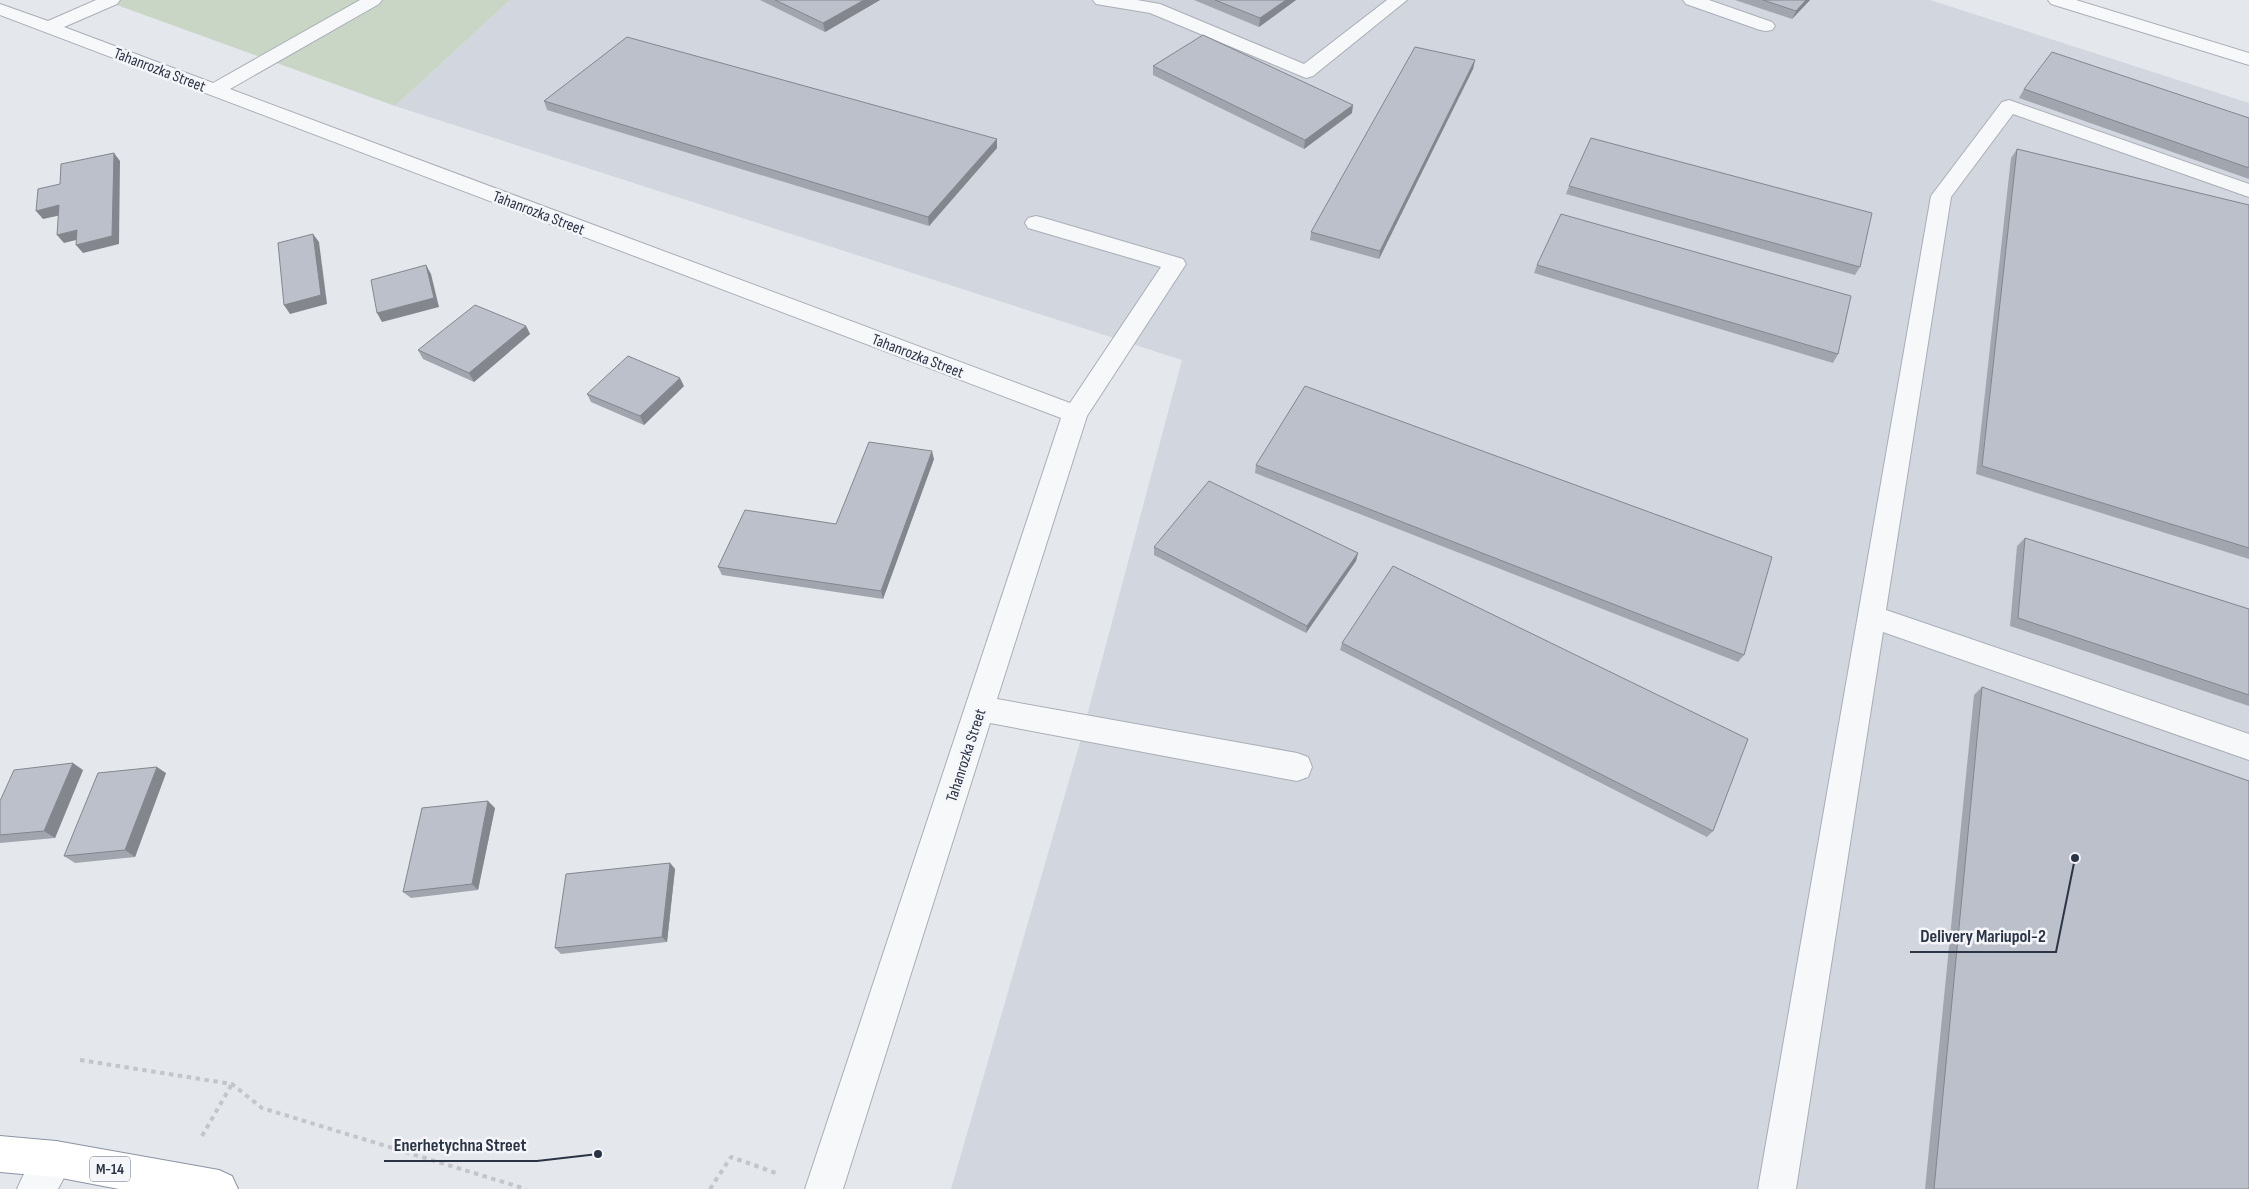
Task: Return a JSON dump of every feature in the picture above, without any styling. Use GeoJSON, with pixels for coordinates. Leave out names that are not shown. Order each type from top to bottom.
{"type":"FeatureCollection","features":[{"type":"Feature","properties":{"kind":"highway","name":"М-14"},"geometry":{"type":"LineString","coordinates":[[0,1154],[56,1159],[218,1189]]}},
{"type":"Feature","properties":{"kind":"street"},"geometry":{"type":"LineString","coordinates":[[49,27],[111,0]]}},
{"type":"Feature","properties":{"kind":"street"},"geometry":{"type":"LineString","coordinates":[[214,90],[373,0]]}},
{"type":"Feature","properties":{"kind":"street"},"geometry":{"type":"LineString","coordinates":[[1102,0],[1154,8],[1306,72],[1398,0]]}},
{"type":"Feature","properties":{"kind":"street"},"geometry":{"type":"LineString","coordinates":[[1692,0],[1766,26]]}},
{"type":"Feature","properties":{"kind":"street"},"geometry":{"type":"LineString","coordinates":[[2057,0],[2249,59]]}},
{"type":"Feature","properties":{"kind":"street","name":"Tahanrozka Street"},"geometry":{"type":"LineString","coordinates":[[0,9],[1075,414],[824,1189]]}},
{"type":"Feature","properties":{"kind":"street"},"geometry":{"type":"LineString","coordinates":[[1777,1189],[1941,196],[2010,106],[2249,191]]}},
{"type":"Feature","properties":{"kind":"street"},"geometry":{"type":"LineString","coordinates":[[1036,223],[1175,264],[1075,414]]}},
{"type":"Feature","properties":{"kind":"street"},"geometry":{"type":"LineString","coordinates":[[1872,617],[2249,747]]}},
{"type":"Feature","properties":{"kind":"street"},"geometry":{"type":"LineString","coordinates":[[980,709],[1297,767]]}},
{"type":"Feature","properties":{"kind":"street"},"geometry":{"type":"LineString","coordinates":[[36,1189],[56,1159]]}},
{"type":"Feature","properties":{"kind":"path"},"geometry":{"type":"LineString","coordinates":[[80,1060],[232,1084],[262,1108],[526,1189]]}},
{"type":"Feature","properties":{"kind":"path"},"geometry":{"type":"LineString","coordinates":[[710,1189],[731,1157],[784,1176]]}},
{"type":"Feature","properties":{"kind":"shaded area"},"geometry":{"type":"Polygon","coordinates":[[[510,0],[1930,0],[2249,103],[2249,1189],[951,1189],[1077,753],[1182,360],[395,106],[510,0]]]}},
{"type":"Feature","properties":{"kind":"green space"},"geometry":{"type":"Polygon","coordinates":[[[103,0],[510,0],[395,106],[103,0]]]}},
{"type":"Feature","properties":{"kind":"building"},"geometry":{"type":"Polygon","coordinates":[[[775,0],[864,0],[823,23],[775,0]]]}},
{"type":"Feature","properties":{"kind":"building"},"geometry":{"type":"Polygon","coordinates":[[[1215,0],[1286,0],[1260,18],[1215,0]]]}},
{"type":"Feature","properties":{"kind":"building"},"geometry":{"type":"Polygon","coordinates":[[[1763,0],[1806,0],[1796,11],[1763,0]]]}},
{"type":"Feature","properties":{"kind":"building"},"geometry":{"type":"Polygon","coordinates":[[[1203,35],[1353,105],[1305,140],[1153,66],[1203,35]]]}},
{"type":"Feature","properties":{"kind":"building"},"geometry":{"type":"Polygon","coordinates":[[[627,37],[997,139],[928,217],[544,101],[627,37]]]}},
{"type":"Feature","properties":{"kind":"building"},"geometry":{"type":"Polygon","coordinates":[[[1415,47],[1475,60],[1380,251],[1311,232],[1415,47]]]}},
{"type":"Feature","properties":{"kind":"building"},"geometry":{"type":"Polygon","coordinates":[[[2052,52],[2249,118],[2249,168],[2024,89],[2052,52]]]}},
{"type":"Feature","properties":{"kind":"building"},"geometry":{"type":"Polygon","coordinates":[[[1591,138],[1872,213],[1860,267],[1569,186],[1591,138]]]}},
{"type":"Feature","properties":{"kind":"building"},"geometry":{"type":"Polygon","coordinates":[[[2017,149],[2249,205],[2249,548],[1982,466],[2017,149]]]}},
{"type":"Feature","properties":{"kind":"building"},"geometry":{"type":"Polygon","coordinates":[[[114,153],[112,236],[76,245],[77,230],[57,235],[59,205],[36,211],[38,189],[60,184],[61,164],[114,153]]]}},
{"type":"Feature","properties":{"kind":"building"},"geometry":{"type":"Polygon","coordinates":[[[1561,214],[1851,296],[1838,354],[1537,265],[1561,214]]]}},
{"type":"Feature","properties":{"kind":"building"},"geometry":{"type":"Polygon","coordinates":[[[313,234],[321,295],[284,305],[278,243],[313,234]]]}},
{"type":"Feature","properties":{"kind":"building"},"geometry":{"type":"Polygon","coordinates":[[[426,265],[434,298],[377,313],[371,280],[426,265]]]}},
{"type":"Feature","properties":{"kind":"building"},"geometry":{"type":"Polygon","coordinates":[[[475,305],[526,326],[469,373],[418,350],[475,305]]]}},
{"type":"Feature","properties":{"kind":"building"},"geometry":{"type":"Polygon","coordinates":[[[628,356],[680,378],[640,416],[587,394],[628,356]]]}},
{"type":"Feature","properties":{"kind":"building"},"geometry":{"type":"Polygon","coordinates":[[[1305,386],[1772,557],[1744,655],[1256,465],[1305,386]]]}},
{"type":"Feature","properties":{"kind":"building"},"geometry":{"type":"Polygon","coordinates":[[[869,442],[932,451],[881,591],[718,567],[745,510],[836,524],[869,442]]]}},
{"type":"Feature","properties":{"kind":"building"},"geometry":{"type":"Polygon","coordinates":[[[1209,481],[1358,553],[1307,626],[1154,547],[1209,481]]]}},
{"type":"Feature","properties":{"kind":"building"},"geometry":{"type":"Polygon","coordinates":[[[2025,538],[2249,609],[2249,695],[2018,618],[2025,538]]]}},
{"type":"Feature","properties":{"kind":"building"},"geometry":{"type":"Polygon","coordinates":[[[1393,566],[1748,739],[1713,831],[1342,643],[1393,566]]]}},
{"type":"Feature","properties":{"kind":"building"},"geometry":{"type":"Polygon","coordinates":[[[1982,687],[2249,781],[2249,1189],[1934,1189],[1982,687]]]}},
{"type":"Feature","properties":{"kind":"building"},"geometry":{"type":"Polygon","coordinates":[[[73,763],[44,831],[0,835],[0,801],[14,770],[73,763]]]}},
{"type":"Feature","properties":{"kind":"building"},"geometry":{"type":"Polygon","coordinates":[[[157,767],[125,850],[64,856],[98,773],[157,767]]]}},
{"type":"Feature","properties":{"kind":"building"},"geometry":{"type":"Polygon","coordinates":[[[488,801],[472,884],[403,892],[422,808],[488,801]]]}},
{"type":"Feature","properties":{"kind":"building"},"geometry":{"type":"Polygon","coordinates":[[[670,863],[662,937],[555,948],[566,874],[670,863]]]}},
{"type":"Feature","properties":{"kind":"place","name":"Delivery Mariupol-2"},"geometry":{"type":"Point","coordinates":[2075,858]}},
{"type":"Feature","properties":{"kind":"place","name":"Enerhetychna Street"},"geometry":{"type":"Point","coordinates":[598,1154]}}]}
